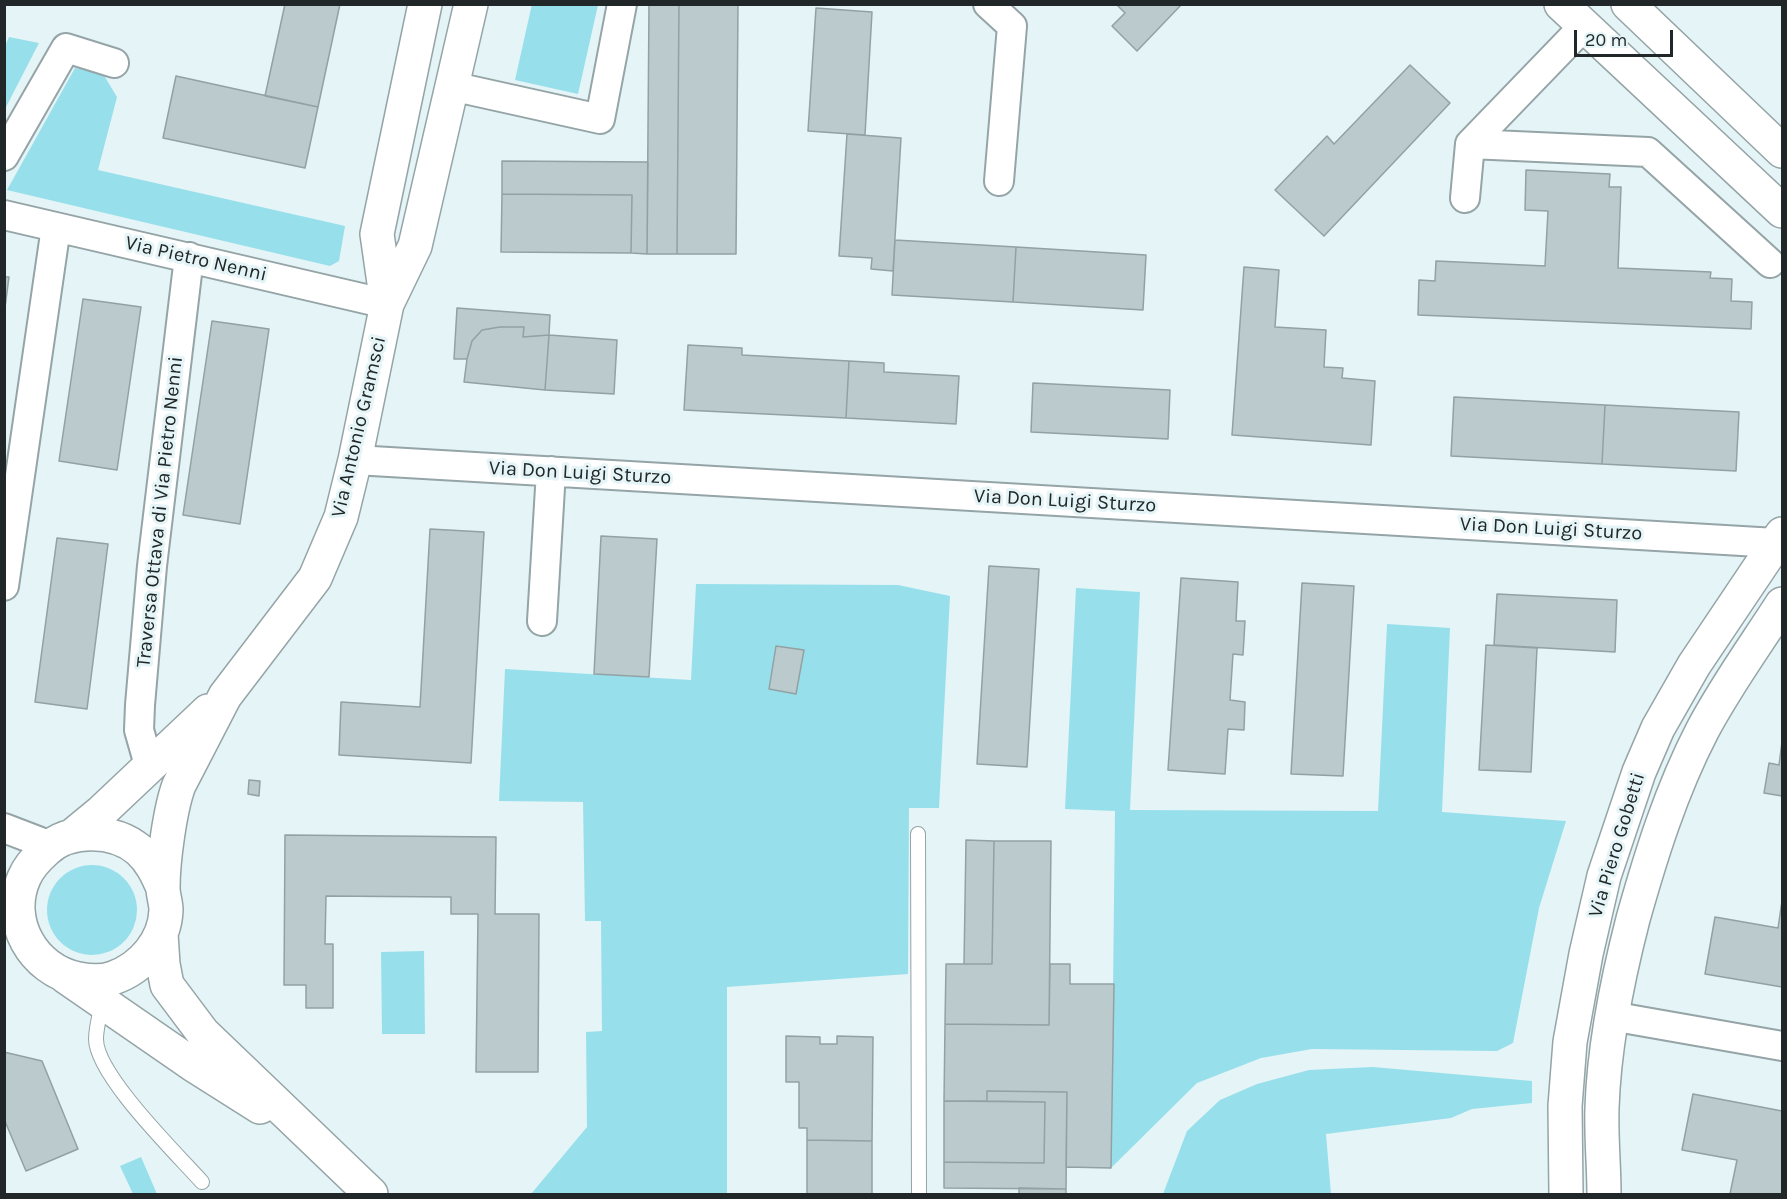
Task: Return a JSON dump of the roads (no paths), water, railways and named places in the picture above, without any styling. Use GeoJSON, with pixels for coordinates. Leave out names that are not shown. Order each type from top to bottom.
{"type":"FeatureCollection","features":[{"type":"Feature","properties":{"kind":"street","name":"Via Antonio Gramsci"},"geometry":{"type":"LineString","coordinates":[[387,304],[376,234],[424,4]]}},
{"type":"Feature","properties":{"kind":"street","name":"Via Antonio Gramsci"},"geometry":{"type":"LineString","coordinates":[[225,696],[315,578],[340,517],[355,460],[387,304],[415,246],[471,4]]}},
{"type":"Feature","properties":{"kind":"street"},"geometry":{"type":"LineString","coordinates":[[451,86],[600,119],[622,4]]}},
{"type":"Feature","properties":{"kind":"street"},"geometry":{"type":"LineString","coordinates":[[988,4],[1012,26],[999,181]]}},
{"type":"Feature","properties":{"kind":"street"},"geometry":{"type":"LineString","coordinates":[[1628,4],[1782,151]]}},
{"type":"Feature","properties":{"kind":"street"},"geometry":{"type":"LineString","coordinates":[[1464,198],[1470,144],[1572,15],[1782,211]]}},
{"type":"Feature","properties":{"kind":"street"},"geometry":{"type":"LineString","coordinates":[[4,156],[66,48],[114,63]]}},
{"type":"Feature","properties":{"kind":"street"},"geometry":{"type":"LineString","coordinates":[[1470,144],[1648,152],[1770,263]]}},
{"type":"Feature","properties":{"kind":"street","name":"Via Pietro Nenni"},"geometry":{"type":"LineString","coordinates":[[4,215],[387,304]]}},
{"type":"Feature","properties":{"kind":"street"},"geometry":{"type":"LineString","coordinates":[[4,586],[56,227]]}},
{"type":"Feature","properties":{"kind":"street","name":"Traversa Ottava di Via Pietro Nenni"},"geometry":{"type":"LineString","coordinates":[[150,765],[139,730],[152,566],[189,257]]}},
{"type":"Feature","properties":{"kind":"street","name":"Via Don Luigi Sturzo"},"geometry":{"type":"LineString","coordinates":[[355,460],[1779,538]]}},
{"type":"Feature","properties":{"kind":"street"},"geometry":{"type":"LineString","coordinates":[[542,621],[551,471]]}},
{"type":"Feature","properties":{"kind":"street","name":"Via Piero Gobetti"},"geometry":{"type":"LineString","coordinates":[[1566,1194],[1565,1106],[1570,1042],[1586,954],[1604,876],[1639,772],[1658,728],[1694,665],[1779,538]]}},
{"type":"Feature","properties":{"kind":"street","name":"Via Piero Gobetti"},"geometry":{"type":"LineString","coordinates":[[1605,1194],[1602,1108],[1611,1016],[1620,970],[1641,891],[1667,807],[1702,731],[1782,604]]}},
{"type":"Feature","properties":{"kind":"street"},"geometry":{"type":"LineString","coordinates":[[225,696],[100,813],[40,853],[23,879],[18,898],[18,918],[24,938],[35,955],[49,968],[65,976],[192,1064],[324,1149]]}},
{"type":"Feature","properties":{"kind":"street"},"geometry":{"type":"LineString","coordinates":[[225,696],[175,795],[163,888],[166,911],[161,934],[163,964],[168,985],[203,1033],[371,1194]]}},
{"type":"Feature","properties":{"kind":"street"},"geometry":{"type":"LineString","coordinates":[[4,828],[40,853]]}},
{"type":"Feature","properties":{"kind":"street"},"geometry":{"type":"LineString","coordinates":[[40,853],[95,834],[118,838],[138,849],[153,867],[163,888]]}},
{"type":"Feature","properties":{"kind":"street"},"geometry":{"type":"LineString","coordinates":[[65,976],[88,981],[111,979],[132,969],[150,953],[161,934]]}},
{"type":"Feature","properties":{"kind":"street"},"geometry":{"type":"LineString","coordinates":[[4,940],[35,955]]}},
{"type":"Feature","properties":{"kind":"street"},"geometry":{"type":"LineString","coordinates":[[1611,1016],[1782,1046]]}},
{"type":"Feature","properties":{"kind":"lane"},"geometry":{"type":"LineString","coordinates":[[918,834],[919,1194]]}},
{"type":"Feature","properties":{"kind":"lane"},"geometry":{"type":"LineString","coordinates":[[102,1003],[95,1040],[102,1062],[121,1091],[202,1182]]}}]}
